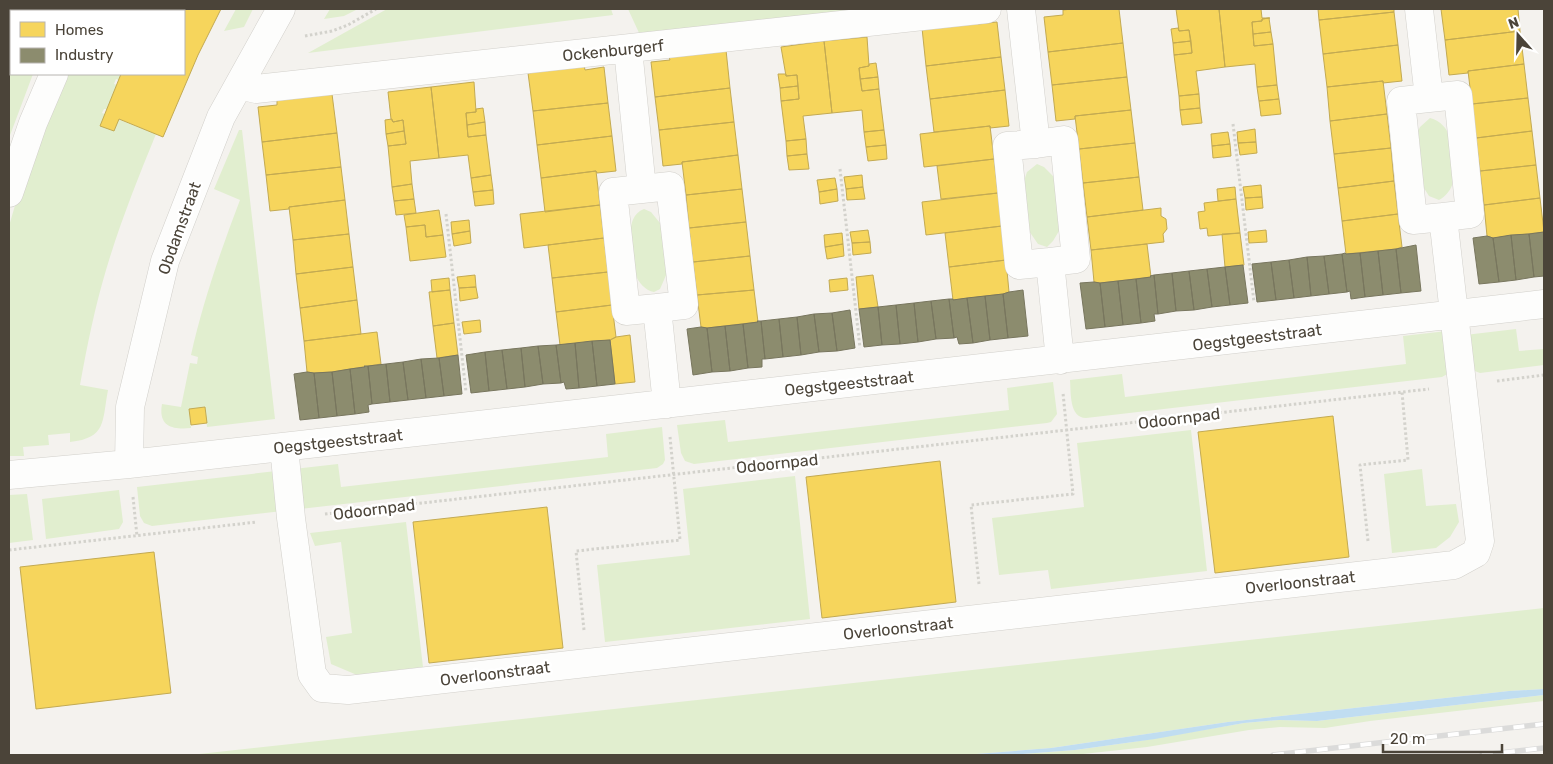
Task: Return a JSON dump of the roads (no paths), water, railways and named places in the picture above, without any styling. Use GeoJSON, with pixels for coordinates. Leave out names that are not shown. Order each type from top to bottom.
{"type":"FeatureCollection","features":[{"type":"Feature","properties":{"kind":"street","name":"Obdamstraat"},"geometry":{"type":"LineString","coordinates":[[129,464],[130,407],[165,261],[221,117],[281,9]]}},
{"type":"Feature","properties":{"kind":"street","name":"Ockenburgerf"},"geometry":{"type":"LineString","coordinates":[[239,85],[256,89],[986,9]]}},
{"type":"Feature","properties":{"kind":"street"},"geometry":{"type":"LineString","coordinates":[[1021,9],[1036,144]]}},
{"type":"Feature","properties":{"kind":"street"},"geometry":{"type":"LineString","coordinates":[[1419,9],[1429,98]]}},
{"type":"Feature","properties":{"kind":"street"},"geometry":{"type":"LineString","coordinates":[[628,49],[642,190]]}},
{"type":"Feature","properties":{"kind":"street"},"geometry":{"type":"LineString","coordinates":[[9,193],[33,123],[54,75]]}},
{"type":"Feature","properties":{"kind":"street"},"geometry":{"type":"LineString","coordinates":[[1458,95],[1470,214],[1413,220],[1400,101],[1429,98],[1458,95]]}},
{"type":"Feature","properties":{"kind":"street"},"geometry":{"type":"LineString","coordinates":[[1064,140],[1076,259],[1019,266],[1007,146],[1036,144],[1064,140]]}},
{"type":"Feature","properties":{"kind":"street"},"geometry":{"type":"LineString","coordinates":[[670,186],[684,305],[626,312],[613,192],[642,190],[670,186]]}},
{"type":"Feature","properties":{"kind":"street"},"geometry":{"type":"LineString","coordinates":[[1443,217],[1453,314]]}},
{"type":"Feature","properties":{"kind":"street"},"geometry":{"type":"LineString","coordinates":[[1050,262],[1060,360]]}},
{"type":"Feature","properties":{"kind":"street","name":"Oegstgeeststraat"},"geometry":{"type":"LineString","coordinates":[[9,475],[284,447],[1544,304]]}},
{"type":"Feature","properties":{"kind":"street"},"geometry":{"type":"LineString","coordinates":[[657,308],[667,404]]}},
{"type":"Feature","properties":{"kind":"street","name":"Overloonstraat"},"geometry":{"type":"LineString","coordinates":[[284,447],[291,518],[312,674],[322,688],[348,690],[1454,565],[1476,553],[1480,541],[1453,314]]}},
{"type":"Feature","properties":{"kind":"water"},"geometry":{"type":"Polygon","coordinates":[[[1544,689],[1544,695],[1317,721],[1279,720],[1244,723],[1155,739],[1075,750],[1009,755],[964,755],[1051,748],[1228,722],[1509,691],[1544,689]]]}},
{"type":"Feature","properties":{"kind":"railway"},"geometry":{"type":"LineString","coordinates":[[1273,755],[1544,724]]}},
{"type":"Feature","properties":{"kind":"railway"},"geometry":{"type":"LineString","coordinates":[[1482,755],[1544,748]]}}]}
